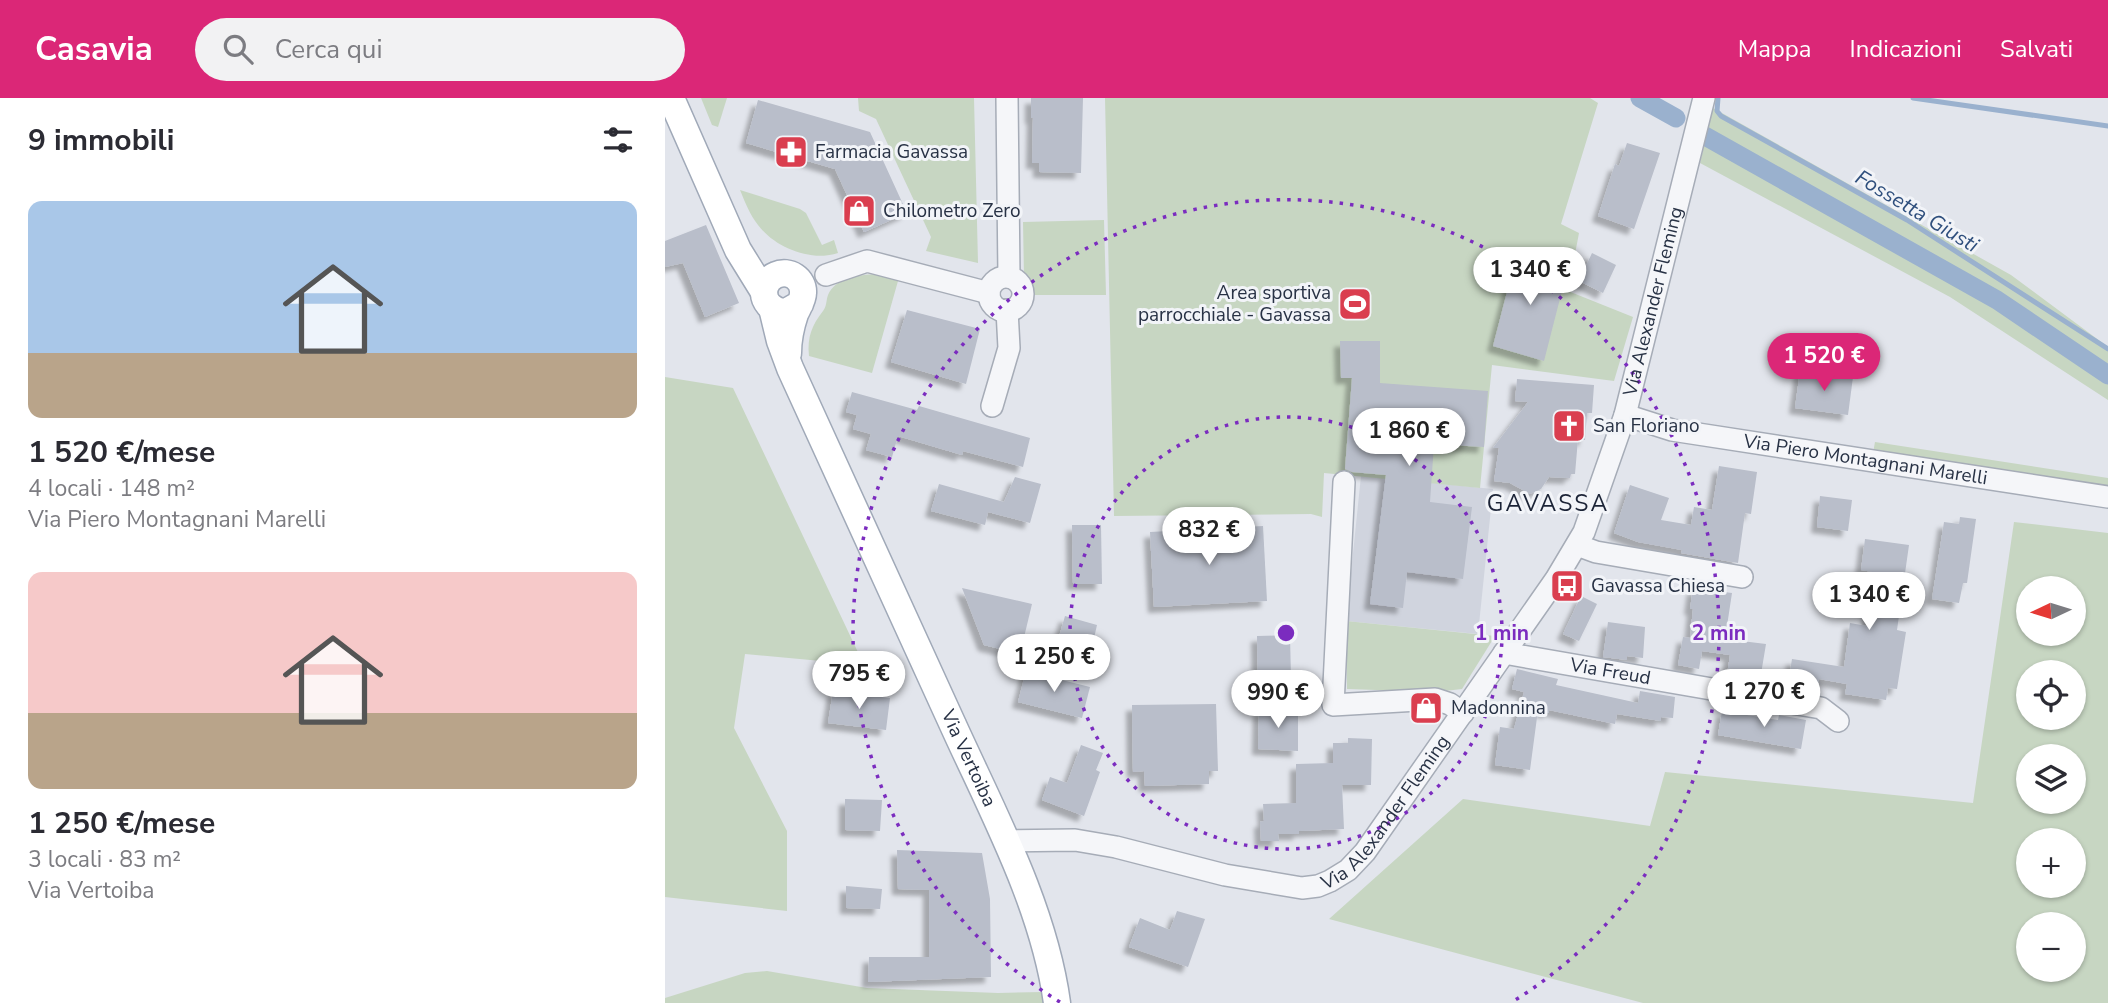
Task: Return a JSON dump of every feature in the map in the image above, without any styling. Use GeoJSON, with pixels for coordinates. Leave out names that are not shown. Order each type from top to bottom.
{"type":"FeatureCollection","features":[{"type":"Feature","properties":{"kind":"main road"},"geometry":{"type":"LineString","coordinates":[[671,98],[729,230],[797,287]]}},
{"type":"Feature","properties":{"kind":"main road","name":"Via Vertoiba"},"geometry":{"type":"LineString","coordinates":[[729,230],[768,300],[790,368],[1005,842],[1037,923],[1056,995]]}},
{"type":"Feature","properties":{"kind":"main road"},"geometry":{"type":"LineString","coordinates":[[778,274],[797,287],[792,310],[786,312],[768,300],[768,281],[772,276],[778,274]]}},
{"type":"Feature","properties":{"kind":"main road"},"geometry":{"type":"LineString","coordinates":[[790,368],[789,339],[797,287]]}},
{"type":"Feature","properties":{"kind":"street"},"geometry":{"type":"LineString","coordinates":[[1007,98],[1009,277]]}},
{"type":"Feature","properties":{"kind":"street","name":"Via Alexander Fleming"},"geometry":{"type":"LineString","coordinates":[[1005,842],[1075,840],[1116,847],[1266,883],[1302,888],[1318,886],[1347,870],[1365,852],[1556,579],[1584,532],[1625,415],[1704,98]]}},
{"type":"Feature","properties":{"kind":"street"},"geometry":{"type":"LineString","coordinates":[[797,287],[867,261],[989,293]]}},
{"type":"Feature","properties":{"kind":"street"},"geometry":{"type":"LineString","coordinates":[[1009,277],[1018,282],[1023,292],[1017,307],[1007,310],[996,307],[989,293],[990,287],[998,279],[1009,277]]}},
{"type":"Feature","properties":{"kind":"street"},"geometry":{"type":"LineString","coordinates":[[992,406],[1009,348],[1007,310]]}},
{"type":"Feature","properties":{"kind":"street","name":"Via Piero Montagnani Marelli"},"geometry":{"type":"LineString","coordinates":[[1625,415],[1672,430],[2108,497]]}},
{"type":"Feature","properties":{"kind":"street"},"geometry":{"type":"LineString","coordinates":[[1344,482],[1333,705],[1435,699],[1450,704],[1463,713]]}},
{"type":"Feature","properties":{"kind":"street"},"geometry":{"type":"LineString","coordinates":[[1577,545],[1596,552],[1742,577]]}},
{"type":"Feature","properties":{"kind":"street","name":"Via Freud"},"geometry":{"type":"LineString","coordinates":[[1504,653],[1821,708],[1838,721]]}},
{"type":"Feature","properties":{"kind":"shaded area"},"geometry":{"type":"Polygon","coordinates":[[[1361,476],[1493,489],[1478,634],[1346,621],[1361,476]]]}},
{"type":"Feature","properties":{"kind":"green space"},"geometry":{"type":"Polygon","coordinates":[[[701,98],[727,98],[718,127],[712,125],[701,98]]]}},
{"type":"Feature","properties":{"kind":"green space"},"geometry":{"type":"Polygon","coordinates":[[[858,98],[974,98],[978,263],[926,251],[931,237],[876,119],[859,111],[858,98]]]}},
{"type":"Feature","properties":{"kind":"green space","name":"Area sportiva parrocchiale - Gavassa"},"geometry":{"type":"Polygon","coordinates":[[[1105,98],[1590,98],[1598,103],[1561,224],[1579,233],[1568,291],[1633,317],[1614,381],[1492,365],[1480,488],[1324,473],[1322,517],[1311,514],[1114,516],[1105,98]]]}},
{"type":"Feature","properties":{"kind":"green space"},"geometry":{"type":"Polygon","coordinates":[[[1713,108],[2011,275],[2108,347],[2108,400],[1950,297],[1700,163],[1713,108]]]}},
{"type":"Feature","properties":{"kind":"green space"},"geometry":{"type":"Polygon","coordinates":[[[740,190],[800,209],[806,213],[822,245],[834,240],[838,253],[817,256],[805,254],[774,240],[755,221],[740,190]]]}},
{"type":"Feature","properties":{"kind":"green space"},"geometry":{"type":"Polygon","coordinates":[[[1104,220],[1106,295],[1031,295],[1028,280],[1024,277],[1023,222],[1104,220]]]}},
{"type":"Feature","properties":{"kind":"green space"},"geometry":{"type":"Polygon","coordinates":[[[876,274],[898,281],[872,373],[809,356],[811,332],[836,284],[849,278],[876,274]]]}},
{"type":"Feature","properties":{"kind":"green space"},"geometry":{"type":"Polygon","coordinates":[[[665,377],[733,388],[864,665],[745,654],[734,728],[787,831],[787,911],[665,897],[665,377]]]}},
{"type":"Feature","properties":{"kind":"green space"},"geometry":{"type":"Polygon","coordinates":[[[1875,442],[2108,478],[2108,489],[1873,453],[1875,442]]]}},
{"type":"Feature","properties":{"kind":"green space"},"geometry":{"type":"Polygon","coordinates":[[[2014,522],[2108,533],[2108,1003],[1643,1003],[1329,919],[1463,799],[1650,826],[1665,772],[1973,803],[2014,522]]]}},
{"type":"Feature","properties":{"kind":"green space"},"geometry":{"type":"Polygon","coordinates":[[[1346,621],[1495,636],[1462,689],[1436,692],[1347,689],[1346,621]]]}},
{"type":"Feature","properties":{"kind":"green space"},"geometry":{"type":"Polygon","coordinates":[[[767,971],[867,988],[1043,992],[1045,1003],[665,1003],[665,998],[745,973],[767,971]]]}},
{"type":"Feature","properties":{"kind":"building"},"geometry":{"type":"Polygon","coordinates":[[[1031,98],[1083,98],[1081,173],[1039,172],[1039,163],[1032,163],[1031,98]]]}},
{"type":"Feature","properties":{"kind":"building"},"geometry":{"type":"Polygon","coordinates":[[[758,100],[870,132],[907,213],[864,232],[835,169],[746,143],[758,100]]]}},
{"type":"Feature","properties":{"kind":"building"},"geometry":{"type":"Polygon","coordinates":[[[1627,143],[1660,153],[1634,229],[1598,216],[1615,164],[1619,166],[1627,143]]]}},
{"type":"Feature","properties":{"kind":"building"},"geometry":{"type":"Polygon","coordinates":[[[706,225],[739,303],[705,317],[683,263],[665,267],[665,241],[706,225]]]}},
{"type":"Feature","properties":{"kind":"building"},"geometry":{"type":"Polygon","coordinates":[[[1531,250],[1553,255],[1549,271],[1566,275],[1544,361],[1493,346],[1515,261],[1528,265],[1531,250]]]}},
{"type":"Feature","properties":{"kind":"building"},"geometry":{"type":"Polygon","coordinates":[[[1592,253],[1616,265],[1603,293],[1579,281],[1592,253]]]}},
{"type":"Feature","properties":{"kind":"building"},"geometry":{"type":"Polygon","coordinates":[[[907,310],[980,329],[966,384],[891,362],[907,310]]]}},
{"type":"Feature","properties":{"kind":"building"},"geometry":{"type":"Polygon","coordinates":[[[1340,341],[1380,341],[1380,383],[1488,391],[1484,447],[1434,444],[1430,502],[1472,507],[1463,579],[1407,572],[1403,608],[1370,604],[1386,475],[1345,469],[1352,378],[1341,378],[1340,341]]]}},
{"type":"Feature","properties":{"kind":"building"},"geometry":{"type":"Polygon","coordinates":[[[1800,371],[1853,377],[1848,415],[1795,408],[1800,371]]]}},
{"type":"Feature","properties":{"kind":"building"},"geometry":{"type":"Polygon","coordinates":[[[1517,379],[1594,385],[1592,413],[1587,413],[1585,440],[1578,439],[1575,474],[1571,474],[1570,478],[1549,477],[1541,489],[1530,494],[1510,483],[1494,481],[1499,448],[1493,448],[1528,402],[1515,401],[1517,379]]]}},
{"type":"Feature","properties":{"kind":"building"},"geometry":{"type":"Polygon","coordinates":[[[852,392],[917,410],[919,406],[1030,438],[1023,467],[963,451],[962,455],[898,436],[892,457],[866,450],[871,434],[853,429],[857,415],[846,412],[852,392]]]}},
{"type":"Feature","properties":{"kind":"building"},"geometry":{"type":"Polygon","coordinates":[[[1719,466],[1757,472],[1751,514],[1745,513],[1738,563],[1681,553],[1682,550],[1638,542],[1614,533],[1630,485],[1669,498],[1661,520],[1691,525],[1694,507],[1712,510],[1719,466]]]}},
{"type":"Feature","properties":{"kind":"building"},"geometry":{"type":"Polygon","coordinates":[[[1015,477],[1041,484],[1030,523],[988,512],[985,525],[931,511],[939,484],[1004,502],[1015,477]]]}},
{"type":"Feature","properties":{"kind":"building"},"geometry":{"type":"Polygon","coordinates":[[[1820,496],[1852,500],[1848,531],[1817,527],[1820,496]]]}},
{"type":"Feature","properties":{"kind":"building"},"geometry":{"type":"Polygon","coordinates":[[[1960,517],[1976,519],[1967,583],[1963,583],[1959,603],[1932,599],[1944,522],[1959,524],[1960,517]]]}},
{"type":"Feature","properties":{"kind":"building"},"geometry":{"type":"Polygon","coordinates":[[[1072,525],[1101,525],[1102,584],[1073,584],[1072,525]]]}},
{"type":"Feature","properties":{"kind":"building"},"geometry":{"type":"Polygon","coordinates":[[[1263,526],[1267,601],[1154,607],[1150,532],[1263,526]]]}},
{"type":"Feature","properties":{"kind":"building"},"geometry":{"type":"Polygon","coordinates":[[[1865,539],[1909,545],[1897,630],[1906,632],[1897,689],[1888,688],[1886,700],[1845,694],[1847,684],[1819,679],[1818,688],[1788,683],[1792,659],[1844,667],[1850,623],[1867,626],[1873,572],[1861,570],[1865,539]]]}},
{"type":"Feature","properties":{"kind":"building"},"geometry":{"type":"Polygon","coordinates":[[[962,588],[1032,604],[1020,654],[984,645],[962,588]]]}},
{"type":"Feature","properties":{"kind":"building"},"geometry":{"type":"Polygon","coordinates":[[[1693,588],[1732,593],[1725,639],[1766,644],[1760,680],[1727,675],[1730,655],[1702,651],[1699,669],[1678,665],[1683,637],[1690,638],[1693,588]]]}},
{"type":"Feature","properties":{"kind":"building"},"geometry":{"type":"Polygon","coordinates":[[[1581,596],[1597,604],[1579,641],[1563,634],[1581,596]]]}},
{"type":"Feature","properties":{"kind":"building"},"geometry":{"type":"Polygon","coordinates":[[[1065,616],[1097,625],[1090,656],[1056,647],[1065,616]]]}},
{"type":"Feature","properties":{"kind":"building"},"geometry":{"type":"Polygon","coordinates":[[[1608,622],[1645,627],[1643,658],[1627,656],[1627,660],[1603,657],[1608,622]]]}},
{"type":"Feature","properties":{"kind":"building"},"geometry":{"type":"Polygon","coordinates":[[[1290,635],[1291,679],[1258,680],[1257,636],[1290,635]]]}},
{"type":"Feature","properties":{"kind":"building"},"geometry":{"type":"Polygon","coordinates":[[[1517,669],[1558,679],[1556,685],[1638,703],[1640,691],[1675,697],[1673,718],[1661,717],[1661,721],[1617,714],[1615,724],[1538,710],[1530,770],[1495,765],[1500,727],[1514,729],[1524,692],[1512,689],[1517,669]]]}},
{"type":"Feature","properties":{"kind":"building"},"geometry":{"type":"Polygon","coordinates":[[[1026,671],[1090,687],[1082,718],[1018,702],[1026,671]]]}},
{"type":"Feature","properties":{"kind":"building"},"geometry":{"type":"Polygon","coordinates":[[[833,691],[890,698],[886,730],[828,723],[833,691]]]}},
{"type":"Feature","properties":{"kind":"building"},"geometry":{"type":"Polygon","coordinates":[[[1216,704],[1218,771],[1209,771],[1209,784],[1145,786],[1144,771],[1133,772],[1132,705],[1216,704]]]}},
{"type":"Feature","properties":{"kind":"building"},"geometry":{"type":"Polygon","coordinates":[[[1259,710],[1298,710],[1298,751],[1258,749],[1259,710]]]}},
{"type":"Feature","properties":{"kind":"building"},"geometry":{"type":"Polygon","coordinates":[[[1722,711],[1778,720],[1779,715],[1806,720],[1801,749],[1718,735],[1722,711]]]}},
{"type":"Feature","properties":{"kind":"building"},"geometry":{"type":"Polygon","coordinates":[[[1348,738],[1372,739],[1371,785],[1342,785],[1344,829],[1278,834],[1279,841],[1261,841],[1263,804],[1296,803],[1296,764],[1333,763],[1333,743],[1348,743],[1348,738]]]}},
{"type":"Feature","properties":{"kind":"building"},"geometry":{"type":"Polygon","coordinates":[[[1081,745],[1103,753],[1096,770],[1100,772],[1084,816],[1042,800],[1050,777],[1067,783],[1081,745]]]}},
{"type":"Feature","properties":{"kind":"building"},"geometry":{"type":"Polygon","coordinates":[[[845,799],[882,800],[880,831],[845,830],[845,799]]]}},
{"type":"Feature","properties":{"kind":"building"},"geometry":{"type":"Polygon","coordinates":[[[897,850],[982,853],[990,899],[991,977],[868,982],[869,957],[929,957],[929,890],[898,889],[897,850]]]}},
{"type":"Feature","properties":{"kind":"building"},"geometry":{"type":"Polygon","coordinates":[[[846,886],[882,889],[880,909],[846,908],[846,886]]]}},
{"type":"Feature","properties":{"kind":"building"},"geometry":{"type":"Polygon","coordinates":[[[1177,911],[1205,919],[1188,967],[1129,947],[1140,918],[1170,930],[1177,911]]]}},
{"type":"Feature","properties":{"kind":"waterway"},"geometry":{"type":"LineString","coordinates":[[1640,98],[1676,118]]}},
{"type":"Feature","properties":{"kind":"waterway","name":"Fossetta Giusti"},"geometry":{"type":"LineString","coordinates":[[1718,98],[1717,111],[1721,116],[1907,220],[2108,349]]}},
{"type":"Feature","properties":{"kind":"waterway"},"geometry":{"type":"LineString","coordinates":[[1913,98],[2108,126]]}},
{"type":"Feature","properties":{"kind":"waterway"},"geometry":{"type":"LineString","coordinates":[[1705,136],[1997,300],[2108,375]]}},
{"type":"Feature","properties":{"kind":"place","name":"Farmacia Gavassa"},"geometry":{"type":"Point","coordinates":[791,152]}},
{"type":"Feature","properties":{"kind":"place","name":"Chilometro Zero"},"geometry":{"type":"Point","coordinates":[859,211]}},
{"type":"Feature","properties":{"kind":"place","name":"Area sportiva parrocchiale - Gavassa"},"geometry":{"type":"Point","coordinates":[1355,304]}},
{"type":"Feature","properties":{"kind":"place","name":"San Floriano"},"geometry":{"type":"Point","coordinates":[1569,426]}},
{"type":"Feature","properties":{"kind":"place","name":"Gavassa Chiesa"},"geometry":{"type":"Point","coordinates":[1567,586]}},
{"type":"Feature","properties":{"kind":"place","name":"Madonnina"},"geometry":{"type":"Point","coordinates":[1426,708]}},
{"type":"Feature","properties":{"kind":"district","name":"GAVASSA"},"geometry":{"type":"Point","coordinates":[1548,503]}}]}
